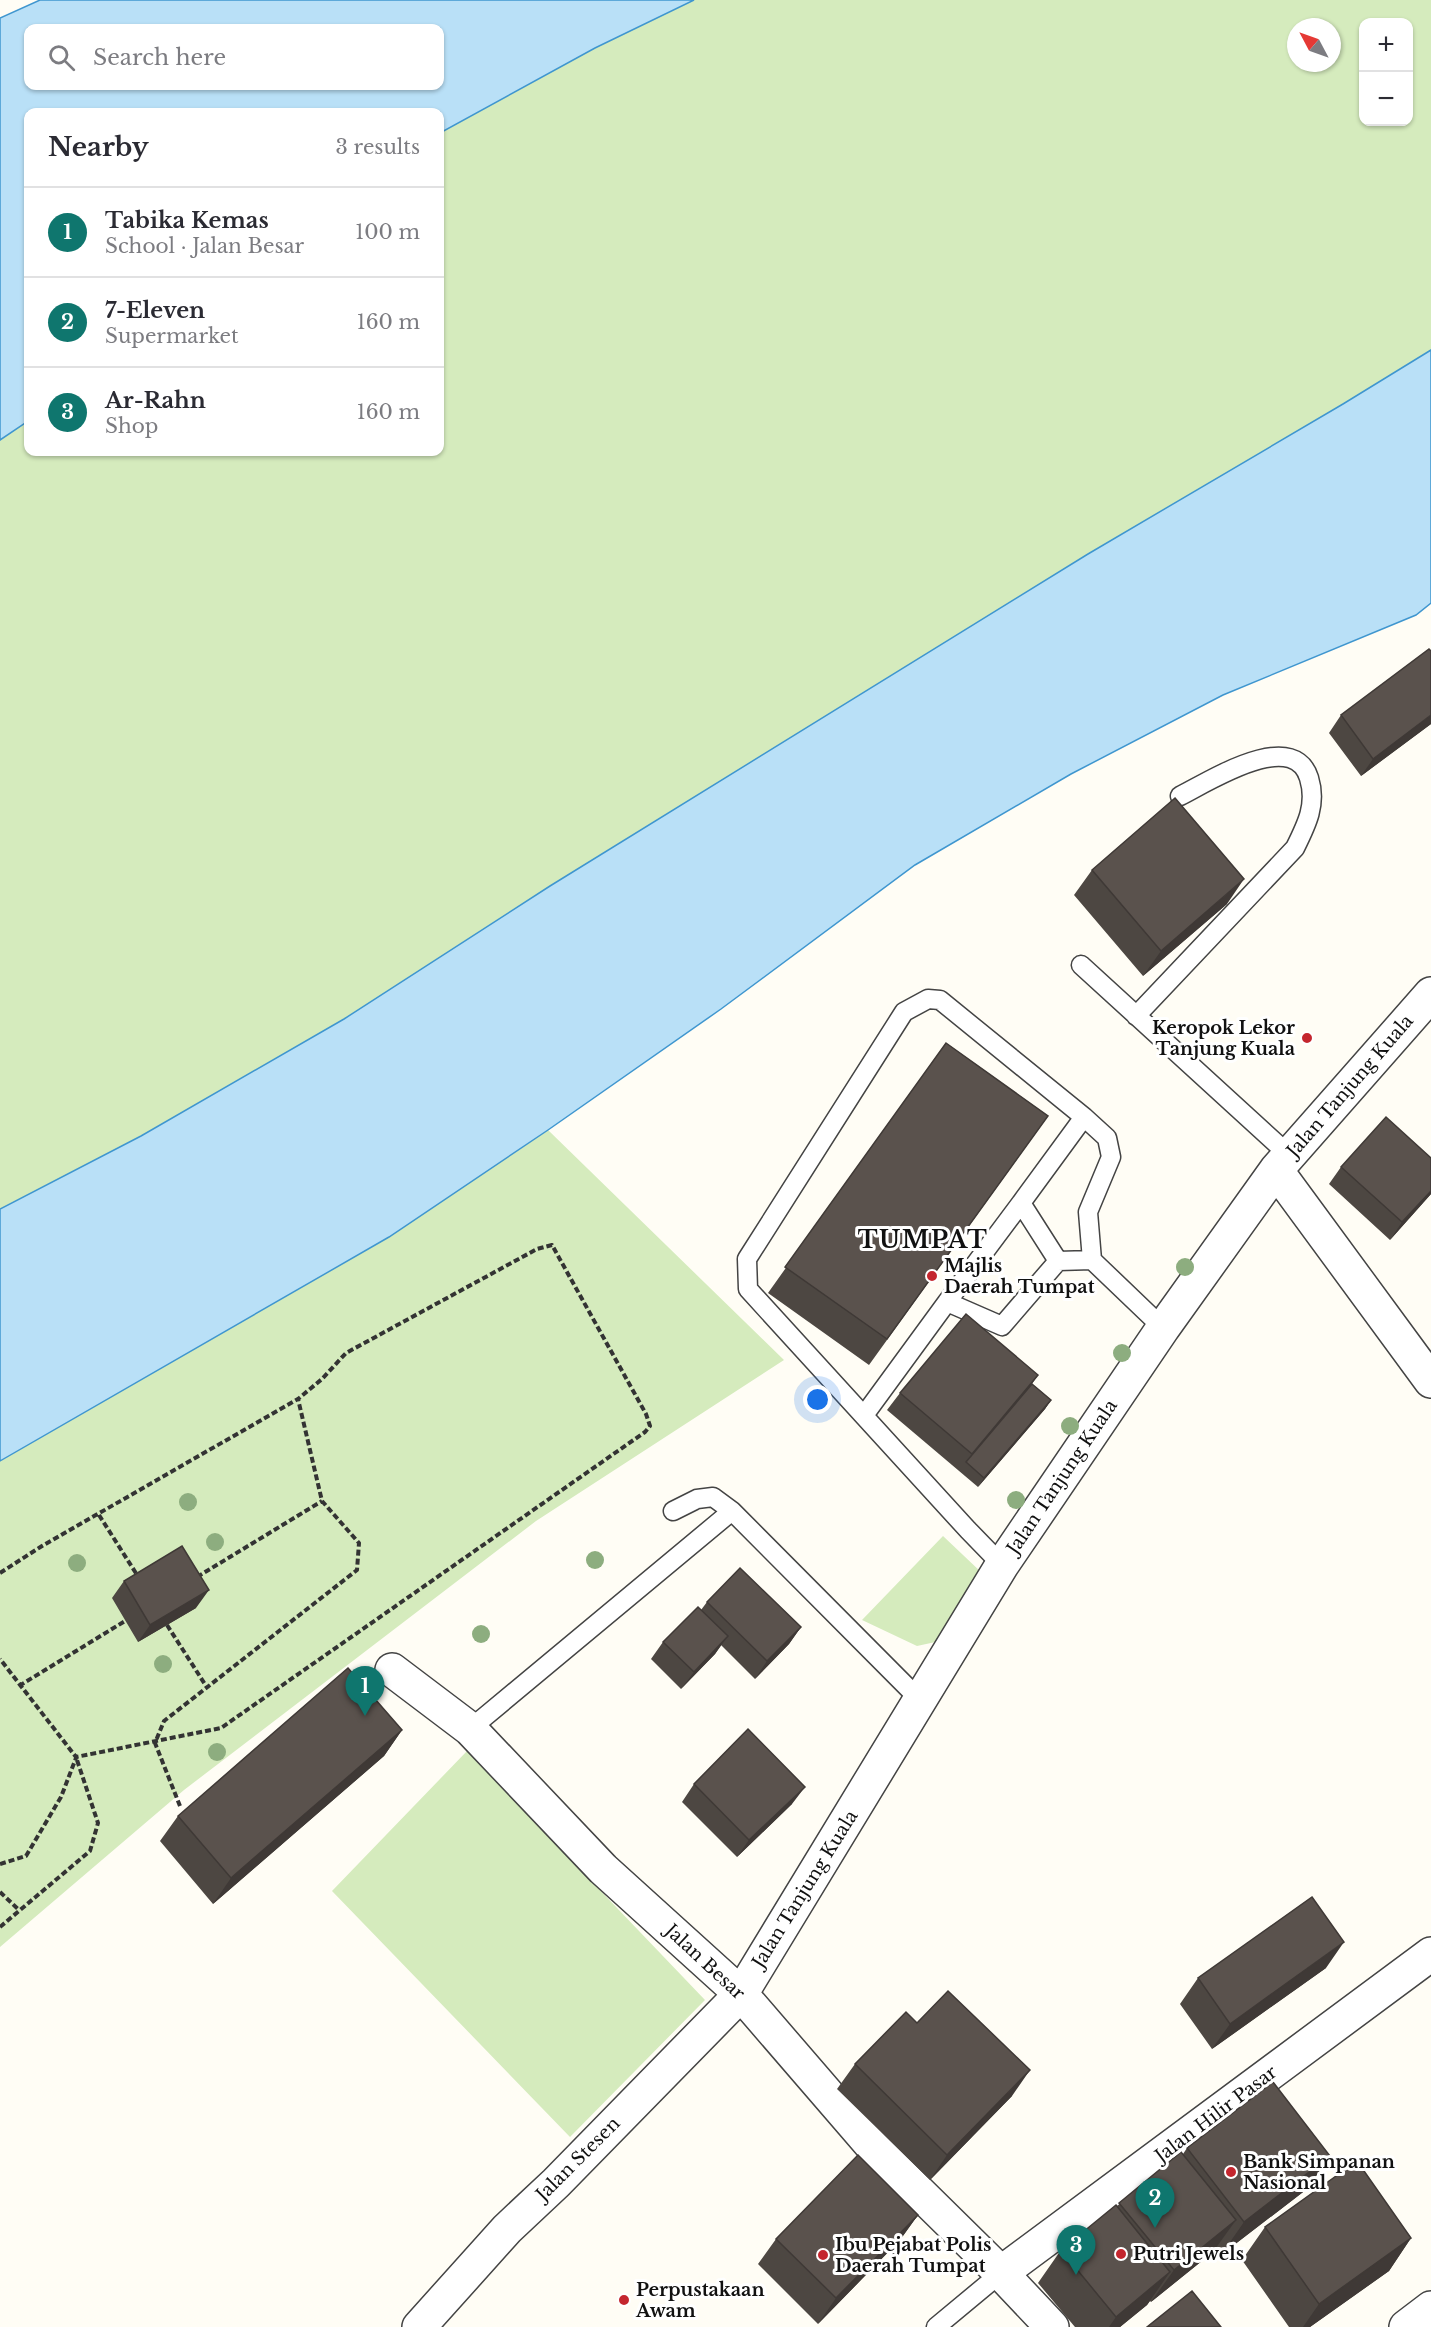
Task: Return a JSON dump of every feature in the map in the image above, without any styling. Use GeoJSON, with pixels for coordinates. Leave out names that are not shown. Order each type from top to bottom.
{"type":"FeatureCollection","features":[{"type":"Feature","properties":{"kind":"street","name":"Jalan Tanjung Kuala"},"geometry":{"type":"LineString","coordinates":[[741,1994],[1002,1565],[1162,1328],[1282,1162],[1431,994]]}},
{"type":"Feature","properties":{"kind":"street"},"geometry":{"type":"LineString","coordinates":[[1282,1162],[1431,1381]]}},
{"type":"Feature","properties":{"kind":"street","name":"Jalan Besar"},"geometry":{"type":"LineString","coordinates":[[392,1670],[470,1729],[603,1869],[741,1994],[873,2147],[1001,2273],[1052,2327]]}},
{"type":"Feature","properties":{"kind":"street","name":"Jalan Hilir Pasar"},"geometry":{"type":"LineString","coordinates":[[1001,2273],[1431,1954]]}},
{"type":"Feature","properties":{"kind":"street","name":"Jalan Stesen"},"geometry":{"type":"LineString","coordinates":[[419,2327],[507,2229],[564,2175],[741,1994]]}},
{"type":"Feature","properties":{"kind":"street"},"geometry":{"type":"LineString","coordinates":[[1406,2327],[1431,2308]]}},
{"type":"Feature","properties":{"kind":"lane"},"geometry":{"type":"LineString","coordinates":[[1136,1016],[1295,848],[1310,819],[1313,800],[1306,771],[1296,759],[1279,756],[1252,761],[1180,796]]}},
{"type":"Feature","properties":{"kind":"lane"},"geometry":{"type":"LineString","coordinates":[[1081,965],[1136,1016],[1282,1162]]}},
{"type":"Feature","properties":{"kind":"lane"},"geometry":{"type":"LineString","coordinates":[[1002,1565],[748,1288],[747,1259],[904,1012],[928,999],[940,1000],[1107,1138],[1111,1157],[1088,1212],[1092,1260],[1162,1328]]}},
{"type":"Feature","properties":{"kind":"lane"},"geometry":{"type":"LineString","coordinates":[[865,1414],[1084,1117]]}},
{"type":"Feature","properties":{"kind":"lane"},"geometry":{"type":"LineString","coordinates":[[1021,1203],[1058,1261]]}},
{"type":"Feature","properties":{"kind":"lane"},"geometry":{"type":"LineString","coordinates":[[947,1302],[1002,1326],[1058,1261],[1092,1260]]}},
{"type":"Feature","properties":{"kind":"lane"},"geometry":{"type":"LineString","coordinates":[[673,1511],[696,1499],[713,1497],[732,1511],[921,1701]]}},
{"type":"Feature","properties":{"kind":"lane"},"geometry":{"type":"LineString","coordinates":[[470,1729],[732,1511]]}},
{"type":"Feature","properties":{"kind":"lane"},"geometry":{"type":"LineString","coordinates":[[936,2327],[1001,2273]]}},
{"type":"Feature","properties":{"kind":"path"},"geometry":{"type":"LineString","coordinates":[[0,1573],[42,1546],[298,1399],[322,1379],[346,1353],[537,1249],[552,1245],[646,1414],[650,1426],[636,1439],[221,1728],[76,1757]]}},
{"type":"Feature","properties":{"kind":"path"},"geometry":{"type":"LineString","coordinates":[[180,1806],[155,1743],[165,1721],[357,1570],[359,1543],[322,1501],[298,1399]]}},
{"type":"Feature","properties":{"kind":"path"},"geometry":{"type":"LineString","coordinates":[[193,1579],[322,1501]]}},
{"type":"Feature","properties":{"kind":"path"},"geometry":{"type":"LineString","coordinates":[[99,1515],[141,1581]]}},
{"type":"Feature","properties":{"kind":"path"},"geometry":{"type":"LineString","coordinates":[[19,1686],[124,1621]]}},
{"type":"Feature","properties":{"kind":"path"},"geometry":{"type":"LineString","coordinates":[[167,1625],[208,1689]]}},
{"type":"Feature","properties":{"kind":"path"},"geometry":{"type":"LineString","coordinates":[[0,1659],[76,1757],[98,1823],[90,1851],[0,1927]]}},
{"type":"Feature","properties":{"kind":"path"},"geometry":{"type":"LineString","coordinates":[[0,1864],[26,1856],[61,1797],[76,1757]]}},
{"type":"Feature","properties":{"kind":"path"},"geometry":{"type":"LineString","coordinates":[[0,1892],[19,1910]]}},
{"type":"Feature","properties":{"kind":"green space"},"geometry":{"type":"Polygon","coordinates":[[[694,0],[1431,0],[1431,350],[1088,554],[550,886],[344,1019],[141,1136],[0,1209],[0,440],[24,424],[24,456],[444,456],[444,131],[595,48],[694,0]]]}},
{"type":"Feature","properties":{"kind":"green space"},"geometry":{"type":"Polygon","coordinates":[[[548,1130],[784,1360],[536,1521],[184,1790],[0,1947],[0,1461],[389,1237],[548,1130]]]}},
{"type":"Feature","properties":{"kind":"green space"},"geometry":{"type":"Polygon","coordinates":[[[943,1536],[982,1573],[940,1641],[917,1646],[862,1620],[943,1536]]]}},
{"type":"Feature","properties":{"kind":"green space"},"geometry":{"type":"Polygon","coordinates":[[[467,1751],[705,2000],[570,2137],[332,1891],[467,1751]]]}},
{"type":"Feature","properties":{"kind":"water"},"geometry":{"type":"Polygon","coordinates":[[[40,0],[694,0],[595,48],[444,131],[444,108],[24,108],[24,424],[0,440],[0,18],[40,0]]]}},
{"type":"Feature","properties":{"kind":"water"},"geometry":{"type":"Polygon","coordinates":[[[1431,350],[1431,603],[1416,615],[1223,695],[1071,774],[915,865],[721,1009],[548,1130],[389,1237],[0,1461],[0,1209],[141,1136],[344,1019],[550,886],[1088,554],[1431,350]]]}},
{"type":"Feature","properties":{"kind":"building"},"geometry":{"type":"Polygon","coordinates":[[[1429,649],[1431,651],[1431,715],[1373,759],[1341,715],[1429,649]]]}},
{"type":"Feature","properties":{"kind":"building"},"geometry":{"type":"Polygon","coordinates":[[[1175,798],[1244,879],[1161,951],[1092,870],[1175,798]]]}},
{"type":"Feature","properties":{"kind":"building"},"geometry":{"type":"Polygon","coordinates":[[[946,1043],[1048,1116],[887,1339],[785,1267],[946,1043]]]}},
{"type":"Feature","properties":{"kind":"building"},"geometry":{"type":"Polygon","coordinates":[[[1386,1117],[1431,1158],[1431,1191],[1402,1222],[1341,1167],[1386,1117]]]}},
{"type":"Feature","properties":{"kind":"building"},"geometry":{"type":"Polygon","coordinates":[[[966,1314],[1038,1375],[972,1454],[900,1393],[966,1314]]]}},
{"type":"Feature","properties":{"kind":"building"},"geometry":{"type":"Polygon","coordinates":[[[1032,1384],[1051,1400],[984,1478],[966,1462],[1032,1384]]]}},
{"type":"Feature","properties":{"kind":"building"},"geometry":{"type":"Polygon","coordinates":[[[182,1546],[209,1590],[150,1625],[124,1581],[182,1546]]]}},
{"type":"Feature","properties":{"kind":"building"},"geometry":{"type":"Polygon","coordinates":[[[740,1568],[801,1627],[767,1661],[707,1602],[740,1568]]]}},
{"type":"Feature","properties":{"kind":"building"},"geometry":{"type":"Polygon","coordinates":[[[698,1607],[728,1636],[694,1672],[663,1642],[698,1607]]]}},
{"type":"Feature","properties":{"kind":"building"},"geometry":{"type":"Polygon","coordinates":[[[348,1668],[402,1730],[231,1878],[178,1816],[348,1668]]]}},
{"type":"Feature","properties":{"kind":"building"},"geometry":{"type":"Polygon","coordinates":[[[748,1729],[805,1787],[749,1840],[694,1784],[748,1729]]]}},
{"type":"Feature","properties":{"kind":"building"},"geometry":{"type":"Polygon","coordinates":[[[1312,1897],[1344,1942],[1230,2024],[1198,1978],[1312,1897]]]}},
{"type":"Feature","properties":{"kind":"building"},"geometry":{"type":"Polygon","coordinates":[[[948,1991],[1030,2070],[947,2155],[855,2064],[906,2012],[917,2023],[948,1991]]]}},
{"type":"Feature","properties":{"kind":"building"},"geometry":{"type":"Polygon","coordinates":[[[1273,2082],[1330,2156],[1244,2222],[1187,2148],[1273,2082]]]}},
{"type":"Feature","properties":{"kind":"building"},"geometry":{"type":"Polygon","coordinates":[[[1181,2152],[1236,2220],[1174,2270],[1119,2203],[1181,2152]]]}},
{"type":"Feature","properties":{"kind":"building"},"geometry":{"type":"Polygon","coordinates":[[[858,2155],[918,2215],[836,2298],[776,2239],[858,2155]]]}},
{"type":"Feature","properties":{"kind":"building"},"geometry":{"type":"Polygon","coordinates":[[[1357,2161],[1411,2238],[1319,2304],[1265,2227],[1357,2161]]]}},
{"type":"Feature","properties":{"kind":"building"},"geometry":{"type":"Polygon","coordinates":[[[1116,2205],[1170,2272],[1116,2317],[1061,2250],[1116,2205]]]}},
{"type":"Feature","properties":{"kind":"building"},"geometry":{"type":"Polygon","coordinates":[[[1192,2291],[1221,2327],[1147,2327],[1192,2291]]]}},
{"type":"Feature","properties":{"kind":"place","name":"Keropok Lekor Tanjung Kuala"},"geometry":{"type":"Point","coordinates":[1307,1038]}},
{"type":"Feature","properties":{"kind":"place","name":"Majlis Daerah Tumpat"},"geometry":{"type":"Point","coordinates":[932,1276]}},
{"type":"Feature","properties":{"kind":"place","name":"Tabika Kemas"},"geometry":{"type":"Point","coordinates":[365,1716]}},
{"type":"Feature","properties":{"kind":"place","name":"Bank Simpanan Nasional"},"geometry":{"type":"Point","coordinates":[1231,2172]}},
{"type":"Feature","properties":{"kind":"place","name":"7-Eleven"},"geometry":{"type":"Point","coordinates":[1155,2228]}},
{"type":"Feature","properties":{"kind":"place","name":"Putri Jewels"},"geometry":{"type":"Point","coordinates":[1121,2254]}},
{"type":"Feature","properties":{"kind":"place","name":"Ibu Pejabat Polis Daerah Tumpat"},"geometry":{"type":"Point","coordinates":[823,2255]}},
{"type":"Feature","properties":{"kind":"place","name":"Ar-Rahn"},"geometry":{"type":"Point","coordinates":[1076,2275]}},
{"type":"Feature","properties":{"kind":"place","name":"Perpustakaan Awam"},"geometry":{"type":"Point","coordinates":[624,2300]}},
{"type":"Feature","properties":{"kind":"district","name":"TUMPAT"},"geometry":{"type":"Point","coordinates":[923,1239]}}]}
